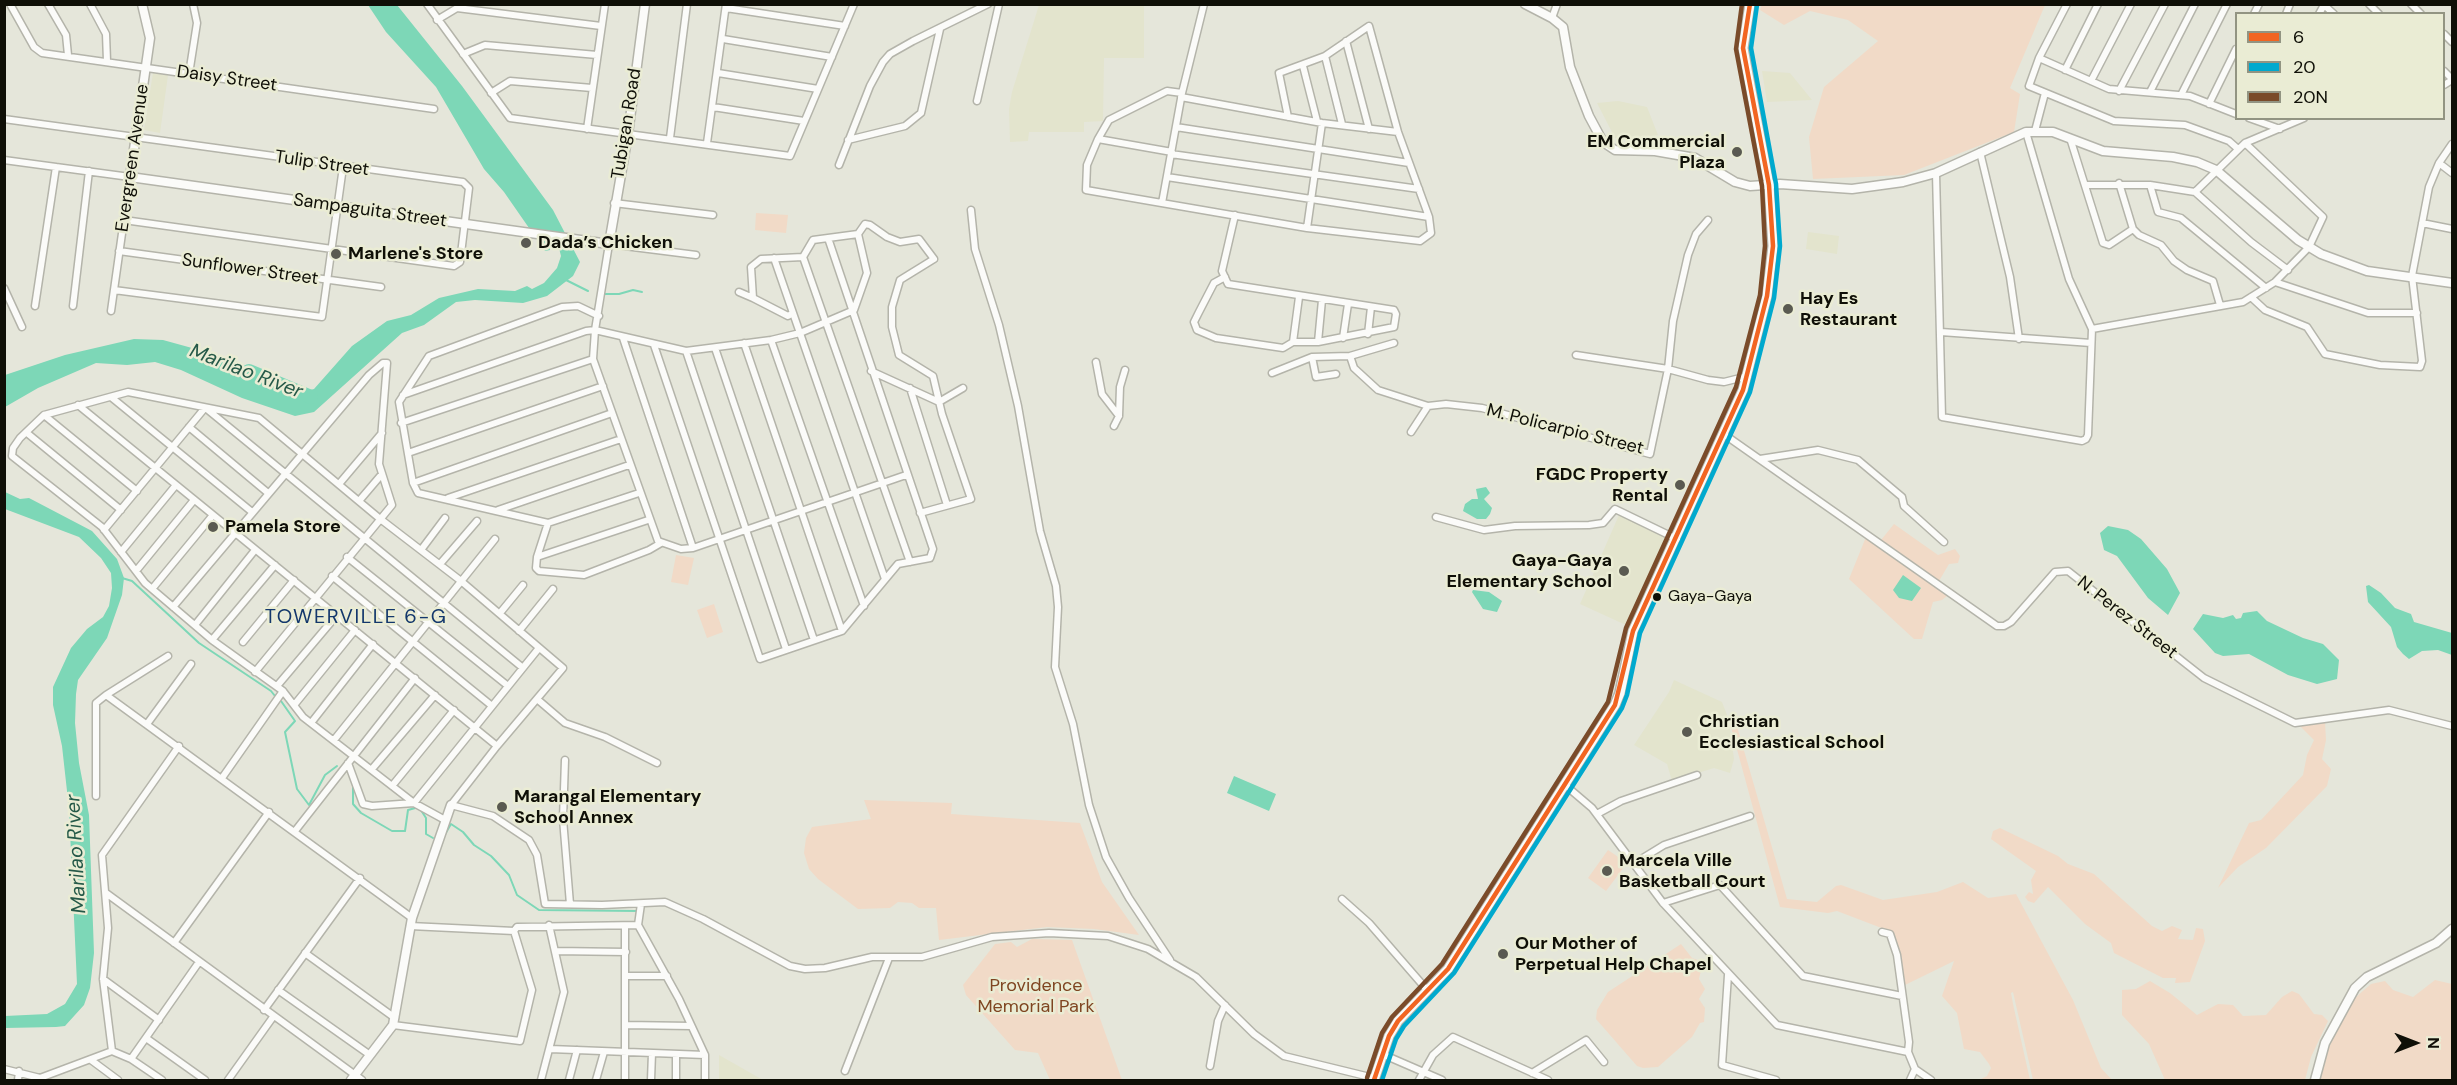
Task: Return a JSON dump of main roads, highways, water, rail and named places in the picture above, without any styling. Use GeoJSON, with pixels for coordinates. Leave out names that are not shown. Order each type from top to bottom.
{"type":"FeatureCollection","features":[{"type":"Feature","properties":{"kind":"main road"},"geometry":{"type":"LineString","coordinates":[[1374,1079],[1382,1054],[1398,1021],[1448,969],[1615,705],[1620,693],[1631,637],[1725,435],[1748,376],[1772,261],[1769,185],[1743,48],[1750,4]]}},
{"type":"Feature","properties":{"kind":"water"},"geometry":{"type":"Polygon","coordinates":[[[368,5],[397,5],[462,86],[553,210],[580,262],[573,276],[547,296],[523,303],[475,300],[456,302],[424,325],[402,333],[314,412],[295,416],[242,398],[181,370],[155,362],[127,365],[96,363],[38,388],[5,407],[5,375],[65,355],[134,339],[163,340],[221,356],[241,363],[287,391],[302,392],[314,389],[352,346],[387,321],[411,315],[439,298],[478,289],[515,291],[527,286],[532,289],[544,283],[557,268],[561,256],[558,244],[549,243],[550,250],[545,251],[504,192],[484,169],[436,87],[386,32],[368,5]]]}},
{"type":"Feature","properties":{"kind":"water"},"geometry":{"type":"Polygon","coordinates":[[[1486,487],[1490,493],[1484,499],[1492,508],[1486,519],[1477,519],[1463,511],[1465,504],[1472,499],[1478,499],[1476,489],[1486,487]]]}},
{"type":"Feature","properties":{"kind":"water"},"geometry":{"type":"Polygon","coordinates":[[[5,492],[20,499],[29,498],[92,531],[117,559],[124,578],[122,595],[107,638],[78,680],[75,723],[79,763],[89,815],[94,953],[90,988],[84,1005],[65,1026],[56,1027],[5,1028],[5,1016],[47,1014],[65,1004],[77,984],[69,809],[62,746],[53,705],[53,687],[71,648],[87,629],[103,617],[109,606],[112,588],[111,573],[101,558],[79,537],[5,509],[5,492]]]}},
{"type":"Feature","properties":{"kind":"water"},"geometry":{"type":"Polygon","coordinates":[[[2108,526],[2128,530],[2141,539],[2167,569],[2180,593],[2168,615],[2148,598],[2117,556],[2104,550],[2100,533],[2108,526]]]}},
{"type":"Feature","properties":{"kind":"water"},"geometry":{"type":"Polygon","coordinates":[[[1903,575],[1921,588],[1912,601],[1899,598],[1893,590],[1903,575]]]}},
{"type":"Feature","properties":{"kind":"water"},"geometry":{"type":"Polygon","coordinates":[[[2369,585],[2381,593],[2395,608],[2411,614],[2414,622],[2452,633],[2452,655],[2438,650],[2422,651],[2409,659],[2403,654],[2397,647],[2391,627],[2368,602],[2366,586],[2369,585]]]}},
{"type":"Feature","properties":{"kind":"water"},"geometry":{"type":"Polygon","coordinates":[[[1473,590],[1489,592],[1502,601],[1497,612],[1483,609],[1472,592],[1473,590]]]}},
{"type":"Feature","properties":{"kind":"water"},"geometry":{"type":"Polygon","coordinates":[[[2257,611],[2267,621],[2303,638],[2323,644],[2339,660],[2337,679],[2317,684],[2288,675],[2249,654],[2223,656],[2215,653],[2193,629],[2203,614],[2223,618],[2233,615],[2236,619],[2241,618],[2243,613],[2257,611]]]}},
{"type":"Feature","properties":{"kind":"water"},"geometry":{"type":"Polygon","coordinates":[[[1234,776],[1276,794],[1269,811],[1227,793],[1234,776]]]}},
{"type":"Feature","properties":{"kind":"waterway"},"geometry":{"type":"LineString","coordinates":[[564,279],[588,291]]}},
{"type":"Feature","properties":{"kind":"waterway"},"geometry":{"type":"LineString","coordinates":[[604,294],[619,294],[633,290],[642,292]]}},
{"type":"Feature","properties":{"kind":"waterway","name":"Marilao River"},"geometry":{"type":"LineString","coordinates":[[249,371],[311,397]]}},
{"type":"Feature","properties":{"kind":"waterway"},"geometry":{"type":"LineString","coordinates":[[122,578],[132,581],[199,643],[271,691],[275,696]]}},
{"type":"Feature","properties":{"kind":"waterway"},"geometry":{"type":"LineString","coordinates":[[281,701],[295,721],[285,732],[297,789],[309,805],[325,775],[337,766]]}},
{"type":"Feature","properties":{"kind":"waterway"},"geometry":{"type":"LineString","coordinates":[[353,783],[353,804],[361,813],[392,831],[405,831],[408,810],[419,807],[426,818],[426,834],[433,838]]}},
{"type":"Feature","properties":{"kind":"waterway"},"geometry":{"type":"LineString","coordinates":[[444,836],[451,824],[463,832],[474,845],[491,856],[509,875],[517,895],[539,910],[638,911]]}},
{"type":"Feature","properties":{"kind":"place","name":"EM Commercial Plaza"},"geometry":{"type":"Point","coordinates":[1737,152]}},
{"type":"Feature","properties":{"kind":"place","name":"Dada’s Chicken"},"geometry":{"type":"Point","coordinates":[526,243]}},
{"type":"Feature","properties":{"kind":"place","name":"Marlene's Store"},"geometry":{"type":"Point","coordinates":[336,254]}},
{"type":"Feature","properties":{"kind":"place","name":"Hay Es Restaurant"},"geometry":{"type":"Point","coordinates":[1788,309]}},
{"type":"Feature","properties":{"kind":"place","name":"FGDC Property Rental"},"geometry":{"type":"Point","coordinates":[1680,485]}},
{"type":"Feature","properties":{"kind":"place","name":"Pamela Store"},"geometry":{"type":"Point","coordinates":[213,527]}},
{"type":"Feature","properties":{"kind":"place","name":"Gaya-Gaya Elementary School"},"geometry":{"type":"Point","coordinates":[1624,571]}},
{"type":"Feature","properties":{"kind":"place","name":"Gaya-Gaya"},"geometry":{"type":"Point","coordinates":[1657,597]}},
{"type":"Feature","properties":{"kind":"place","name":"Christian Ecclesiastical School"},"geometry":{"type":"Point","coordinates":[1687,732]}},
{"type":"Feature","properties":{"kind":"place","name":"Marangal Elementary School Annex"},"geometry":{"type":"Point","coordinates":[502,807]}},
{"type":"Feature","properties":{"kind":"place","name":"Marcela Ville Basketball Court"},"geometry":{"type":"Point","coordinates":[1607,871]}},
{"type":"Feature","properties":{"kind":"place","name":"Our Mother of Perpetual Help Chapel"},"geometry":{"type":"Point","coordinates":[1503,954]}},
{"type":"Feature","properties":{"kind":"district","name":"TOWERVILLE 6-G"},"geometry":{"type":"Point","coordinates":[356,618]}},
{"type":"Feature","properties":{"kind":"park label","name":"Providence Memorial Park"},"geometry":{"type":"Point","coordinates":[1036,996]}}]}
